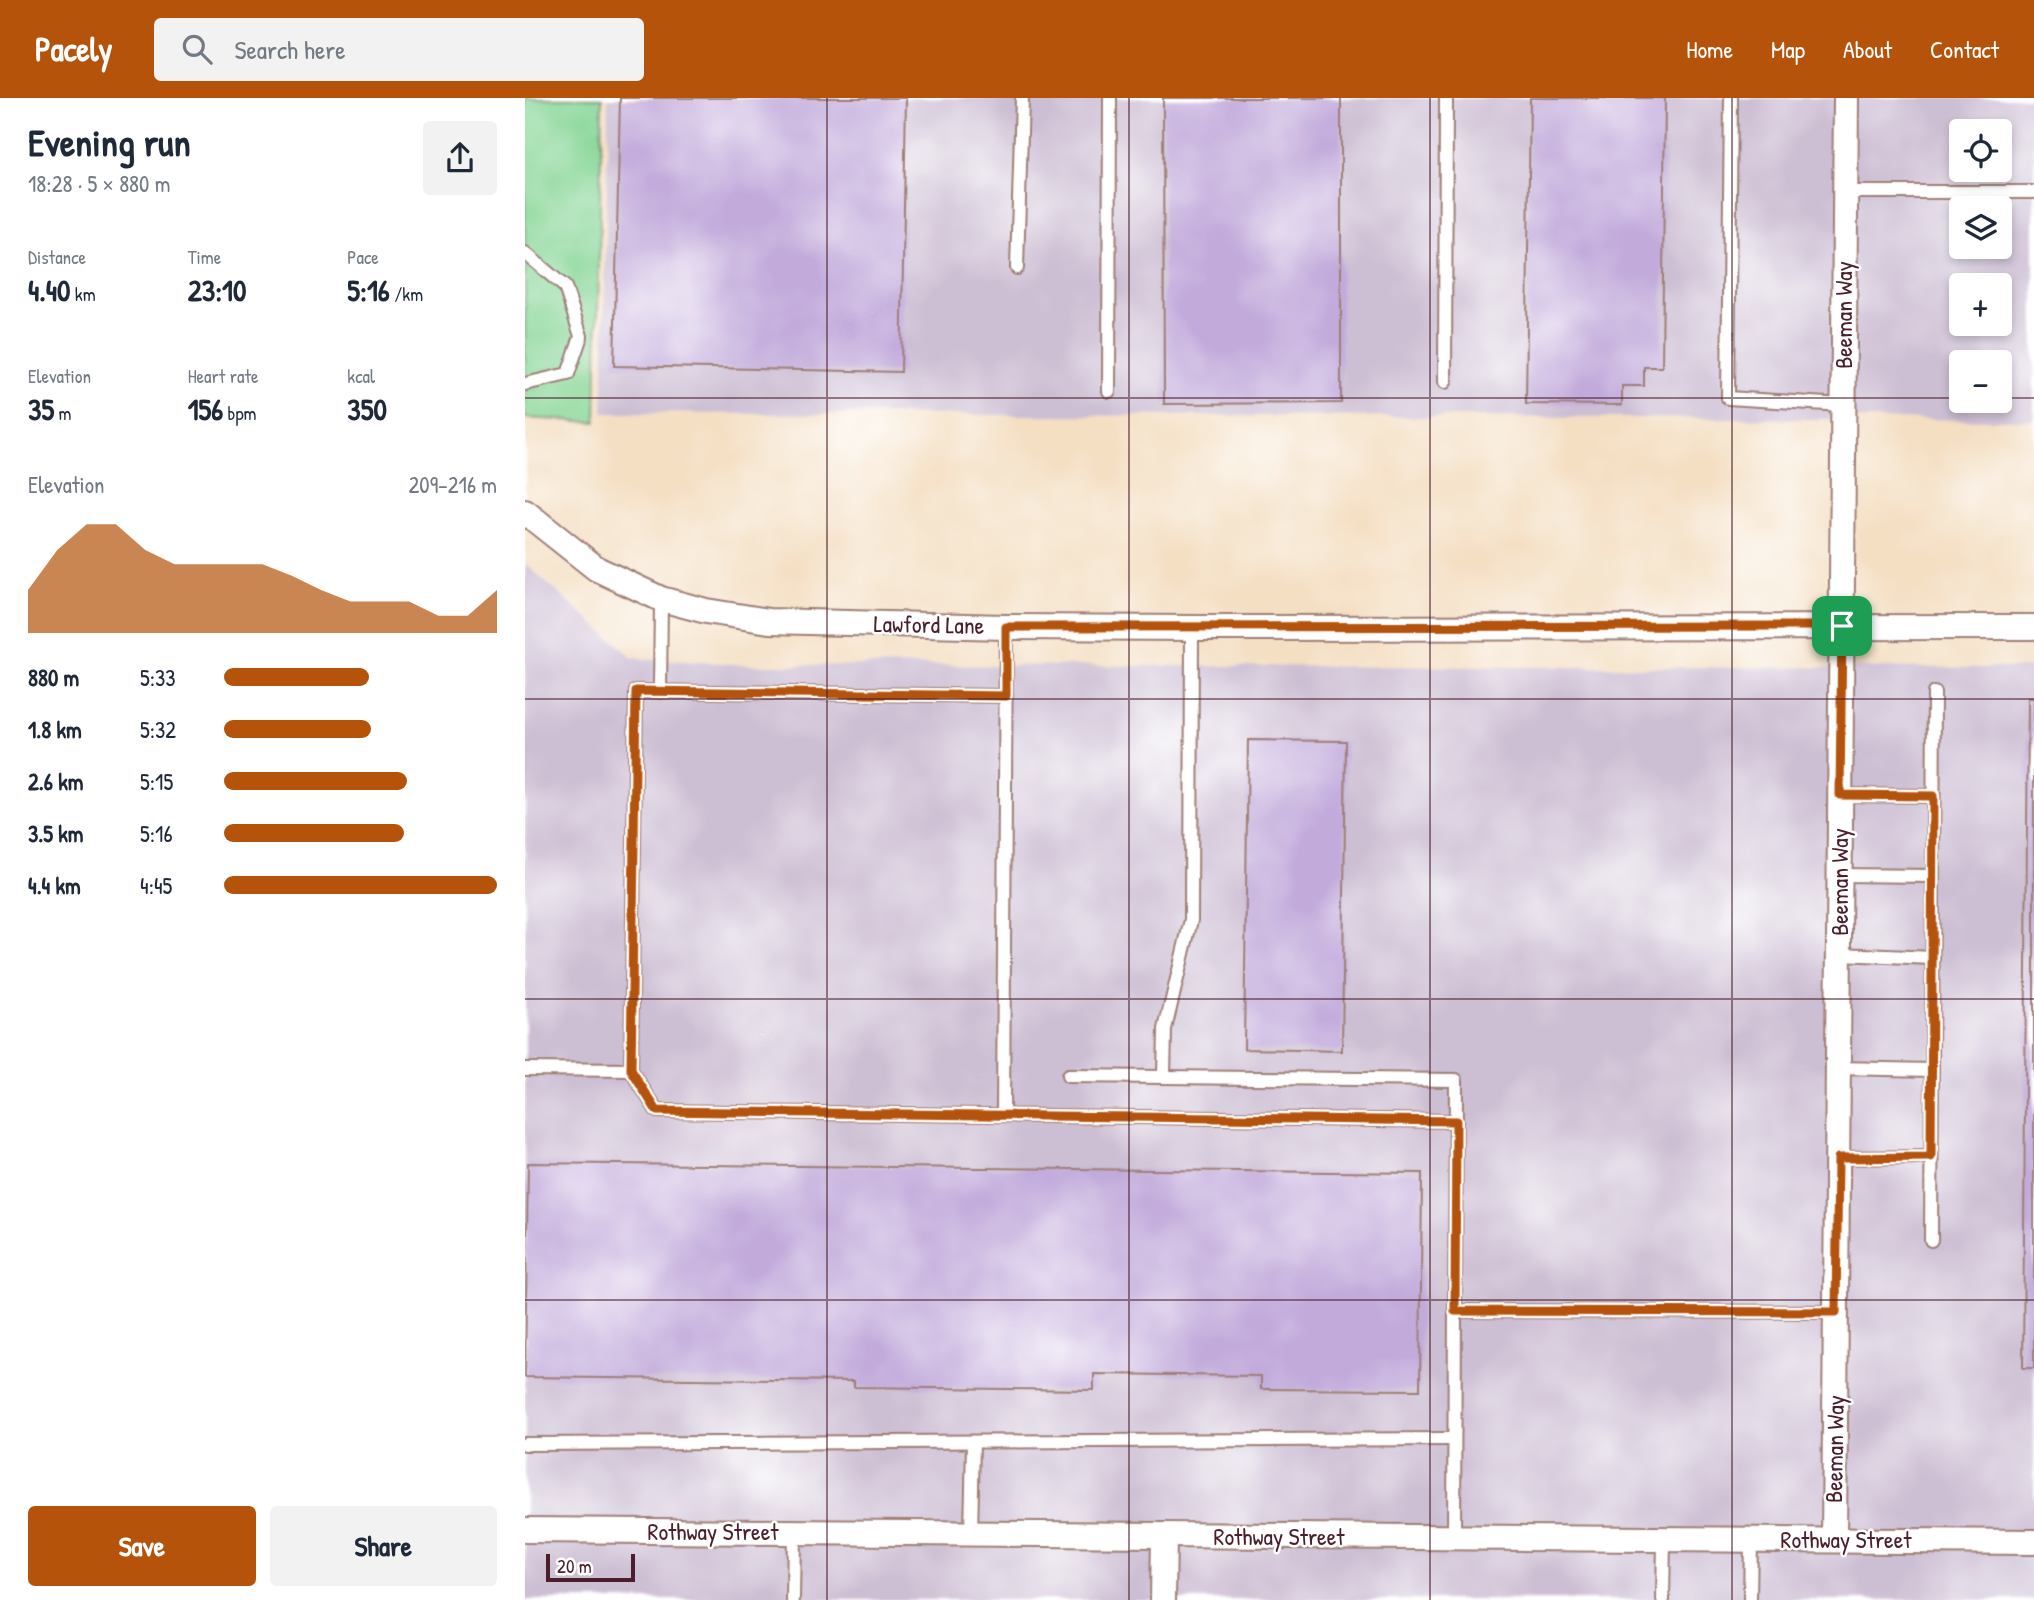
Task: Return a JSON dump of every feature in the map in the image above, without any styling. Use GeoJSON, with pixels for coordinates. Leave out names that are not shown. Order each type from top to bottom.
{"type":"FeatureCollection","features":[{"type":"Feature","properties":{"kind":"street","name":"Beeman Way"},"geometry":{"type":"LineString","coordinates":[[1834,1540],[1846,98]]}},
{"type":"Feature","properties":{"kind":"street","name":"Lawford Lane"},"geometry":{"type":"LineString","coordinates":[[525,512],[597,569],[661,599],[706,611],[769,621],[1006,627],[2034,628]]}},
{"type":"Feature","properties":{"kind":"street","name":"Rothway Street"},"geometry":{"type":"LineString","coordinates":[[525,1530],[2034,1542]]}},
{"type":"Feature","properties":{"kind":"street"},"geometry":{"type":"LineString","coordinates":[[1163,1600],[1164,1536]]}},
{"type":"Feature","properties":{"kind":"lane"},"geometry":{"type":"LineString","coordinates":[[1017,268],[1022,98]]}},
{"type":"Feature","properties":{"kind":"lane"},"geometry":{"type":"LineString","coordinates":[[1109,391],[1110,98]]}},
{"type":"Feature","properties":{"kind":"lane"},"geometry":{"type":"LineString","coordinates":[[1445,382],[1446,98]]}},
{"type":"Feature","properties":{"kind":"lane"},"geometry":{"type":"LineString","coordinates":[[1731,98],[1728,398],[1843,405]]}},
{"type":"Feature","properties":{"kind":"lane"},"geometry":{"type":"LineString","coordinates":[[1845,192],[2034,192]]}},
{"type":"Feature","properties":{"kind":"lane"},"geometry":{"type":"LineString","coordinates":[[525,253],[565,287],[581,336],[568,374],[525,384]]}},
{"type":"Feature","properties":{"kind":"lane"},"geometry":{"type":"LineString","coordinates":[[660,692],[661,599]]}},
{"type":"Feature","properties":{"kind":"lane"},"geometry":{"type":"LineString","coordinates":[[1003,1115],[1006,627]]}},
{"type":"Feature","properties":{"kind":"lane"},"geometry":{"type":"LineString","coordinates":[[1164,1076],[1165,1029],[1191,920],[1192,628]]}},
{"type":"Feature","properties":{"kind":"lane"},"geometry":{"type":"LineString","coordinates":[[1006,696],[636,691],[631,1070],[657,1111],[1456,1121]]}},
{"type":"Feature","properties":{"kind":"lane"},"geometry":{"type":"LineString","coordinates":[[1931,1240],[1934,693]]}},
{"type":"Feature","properties":{"kind":"lane"},"geometry":{"type":"LineString","coordinates":[[1840,795],[1933,796]]}},
{"type":"Feature","properties":{"kind":"lane"},"geometry":{"type":"LineString","coordinates":[[1840,875],[1933,876]]}},
{"type":"Feature","properties":{"kind":"lane"},"geometry":{"type":"LineString","coordinates":[[1839,954],[1933,958]]}},
{"type":"Feature","properties":{"kind":"lane"},"geometry":{"type":"LineString","coordinates":[[1838,1068],[1932,1069]]}},
{"type":"Feature","properties":{"kind":"lane"},"geometry":{"type":"LineString","coordinates":[[525,1069],[631,1070]]}},
{"type":"Feature","properties":{"kind":"lane"},"geometry":{"type":"LineString","coordinates":[[1068,1076],[1456,1080],[1454,1538]]}},
{"type":"Feature","properties":{"kind":"lane"},"geometry":{"type":"LineString","coordinates":[[1838,1158],[1931,1157]]}},
{"type":"Feature","properties":{"kind":"lane"},"geometry":{"type":"LineString","coordinates":[[1455,1311],[1836,1312]]}},
{"type":"Feature","properties":{"kind":"lane"},"geometry":{"type":"LineString","coordinates":[[525,1444],[1454,1439]]}},
{"type":"Feature","properties":{"kind":"lane"},"geometry":{"type":"LineString","coordinates":[[971,1534],[974,1442]]}},
{"type":"Feature","properties":{"kind":"lane"},"geometry":{"type":"LineString","coordinates":[[793,1600],[795,1532]]}},
{"type":"Feature","properties":{"kind":"lane"},"geometry":{"type":"LineString","coordinates":[[1663,1600],[1664,1539]]}},
{"type":"Feature","properties":{"kind":"lane"},"geometry":{"type":"LineString","coordinates":[[1750,1600],[1751,1540]]}},
{"type":"Feature","properties":{"kind":"shaded area"},"geometry":{"type":"Polygon","coordinates":[[[608,98],[2034,98],[2034,420],[603,413],[608,98]]]}},
{"type":"Feature","properties":{"kind":"shaded area"},"geometry":{"type":"Polygon","coordinates":[[[525,564],[633,658],[752,665],[2034,668],[2034,1600],[525,1600],[525,564]]]}},
{"type":"Feature","properties":{"kind":"green space"},"geometry":{"type":"Polygon","coordinates":[[[525,98],[602,98],[596,422],[525,418],[525,98]]]}},
{"type":"Feature","properties":{"kind":"building"},"geometry":{"type":"Polygon","coordinates":[[[620,98],[906,98],[901,372],[614,366],[620,98]]]}},
{"type":"Feature","properties":{"kind":"building"},"geometry":{"type":"Polygon","coordinates":[[[1163,98],[1341,98],[1341,403],[1164,404],[1163,98]]]}},
{"type":"Feature","properties":{"kind":"building"},"geometry":{"type":"Polygon","coordinates":[[[1530,98],[1665,98],[1662,367],[1644,367],[1644,386],[1622,386],[1622,405],[1526,404],[1530,98]]]}},
{"type":"Feature","properties":{"kind":"building"},"geometry":{"type":"Polygon","coordinates":[[[2028,698],[2034,698],[2034,1368],[2023,1368],[2028,698]]]}},
{"type":"Feature","properties":{"kind":"building"},"geometry":{"type":"Polygon","coordinates":[[[1248,740],[1346,741],[1342,1051],[1244,1049],[1248,740]]]}},
{"type":"Feature","properties":{"kind":"building"},"geometry":{"type":"Polygon","coordinates":[[[528,1163],[1422,1173],[1420,1390],[1261,1389],[1261,1376],[1094,1374],[1094,1390],[854,1387],[854,1381],[525,1377],[528,1163]]]}},
{"type":"Feature","properties":{"kind":"route"},"geometry":{"type":"LineString","coordinates":[[1842,626],[1840,795],[1933,796],[1931,1157],[1838,1158],[1836,1312],[1455,1311],[1456,1121],[657,1111],[631,1070],[636,691],[1006,696],[1006,627],[1842,626]]}}]}
